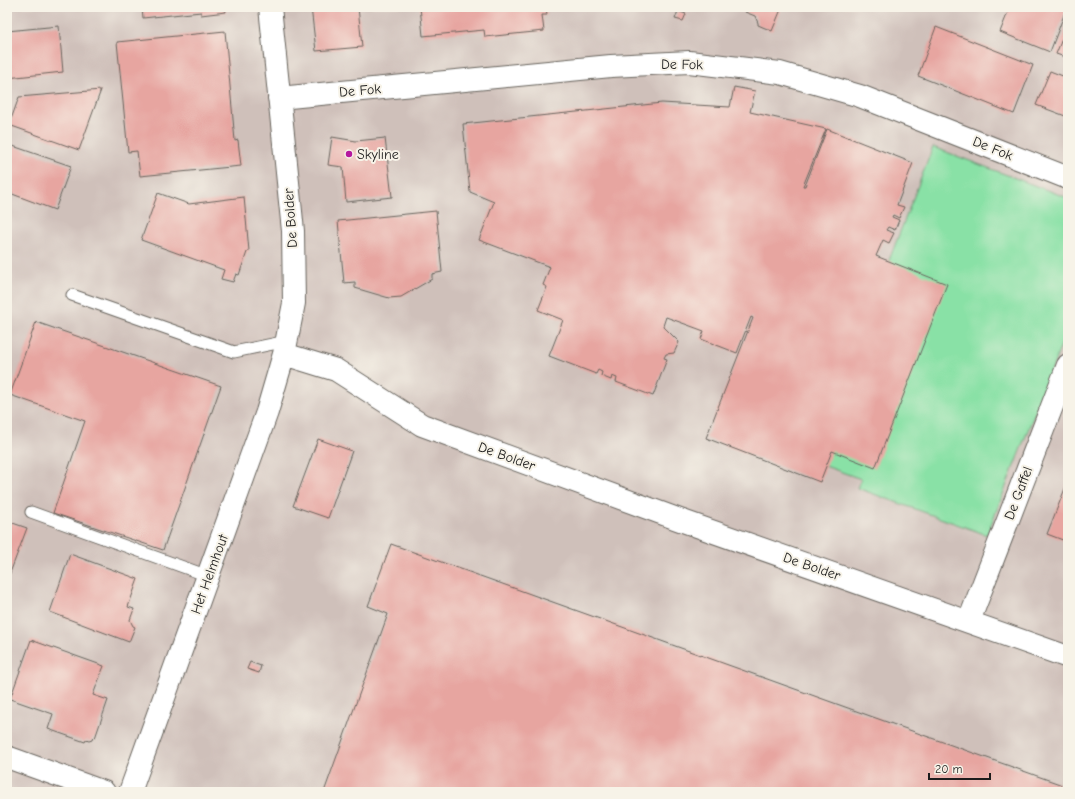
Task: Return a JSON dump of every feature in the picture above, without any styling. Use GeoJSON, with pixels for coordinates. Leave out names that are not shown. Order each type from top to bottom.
{"type":"FeatureCollection","features":[{"type":"Feature","properties":{"kind":"street","name":"De Bolder"},"geometry":{"type":"LineString","coordinates":[[270,7],[293,232],[294,304],[286,347],[336,370],[422,425],[680,520],[1068,657]]}},
{"type":"Feature","properties":{"kind":"street","name":"De Fok"},"geometry":{"type":"LineString","coordinates":[[279,98],[611,66],[689,62],[780,73],[860,96],[1068,178]]}},
{"type":"Feature","properties":{"kind":"street","name":"Het Helmhout"},"geometry":{"type":"LineString","coordinates":[[130,792],[267,412],[286,347]]}},
{"type":"Feature","properties":{"kind":"street","name":"De Gaffel"},"geometry":{"type":"LineString","coordinates":[[968,621],[1068,365]]}},
{"type":"Feature","properties":{"kind":"street"},"geometry":{"type":"LineString","coordinates":[[7,757],[104,792]]}},
{"type":"Feature","properties":{"kind":"lane"},"geometry":{"type":"LineString","coordinates":[[72,295],[234,352],[286,347]]}},
{"type":"Feature","properties":{"kind":"lane"},"geometry":{"type":"LineString","coordinates":[[31,512],[208,576]]}},
{"type":"Feature","properties":{"kind":"shaded area"},"geometry":{"type":"Polygon","coordinates":[[[7,7],[1068,7],[1068,792],[7,792],[7,7]]]}},
{"type":"Feature","properties":{"kind":"green space"},"geometry":{"type":"Polygon","coordinates":[[[933,147],[1068,198],[1068,328],[987,535],[857,488],[861,479],[811,461],[933,147]]]}},
{"type":"Feature","properties":{"kind":"building"},"geometry":{"type":"Polygon","coordinates":[[[142,7],[225,7],[226,12],[201,15],[201,12],[143,18],[142,7]]]}},
{"type":"Feature","properties":{"kind":"building"},"geometry":{"type":"Polygon","coordinates":[[[311,7],[358,7],[362,47],[316,51],[311,7]]]}},
{"type":"Feature","properties":{"kind":"building"},"geometry":{"type":"Polygon","coordinates":[[[420,7],[546,7],[547,15],[542,15],[544,31],[485,37],[484,30],[423,36],[420,7]]]}},
{"type":"Feature","properties":{"kind":"building"},"geometry":{"type":"Polygon","coordinates":[[[747,7],[782,7],[772,31],[758,25],[755,16],[745,12],[747,7]]]}},
{"type":"Feature","properties":{"kind":"building"},"geometry":{"type":"Polygon","coordinates":[[[1010,7],[1067,7],[1050,52],[1000,32],[1010,7]]]}},
{"type":"Feature","properties":{"kind":"building"},"geometry":{"type":"Polygon","coordinates":[[[678,11],[686,14],[683,21],[675,19],[678,11]]]}},
{"type":"Feature","properties":{"kind":"building"},"geometry":{"type":"Polygon","coordinates":[[[1068,24],[1068,58],[1056,54],[1068,24]]]}},
{"type":"Feature","properties":{"kind":"building"},"geometry":{"type":"Polygon","coordinates":[[[59,26],[63,72],[7,78],[7,31],[59,26]]]}},
{"type":"Feature","properties":{"kind":"building"},"geometry":{"type":"Polygon","coordinates":[[[936,27],[1033,65],[1014,114],[918,76],[936,27]]]}},
{"type":"Feature","properties":{"kind":"building"},"geometry":{"type":"Polygon","coordinates":[[[225,31],[235,141],[238,140],[241,166],[140,176],[137,151],[128,152],[117,42],[225,31]]]}},
{"type":"Feature","properties":{"kind":"building"},"geometry":{"type":"Polygon","coordinates":[[[1050,71],[1068,78],[1068,117],[1036,105],[1050,71]]]}},
{"type":"Feature","properties":{"kind":"building"},"geometry":{"type":"Polygon","coordinates":[[[734,87],[755,91],[750,112],[826,129],[803,186],[805,186],[827,129],[913,163],[897,205],[904,207],[899,218],[893,215],[892,217],[899,220],[895,230],[888,227],[886,230],[894,233],[889,243],[883,240],[876,256],[947,284],[875,468],[832,451],[820,482],[706,438],[753,318],[751,317],[737,353],[701,339],[704,331],[666,317],[663,326],[679,342],[674,353],[666,354],[664,358],[667,359],[653,396],[616,382],[617,378],[612,376],[611,380],[601,376],[602,372],[598,370],[596,374],[549,356],[563,320],[538,310],[547,287],[543,285],[550,267],[479,240],[494,202],[470,192],[463,124],[662,103],[730,107],[734,87]]]}},
{"type":"Feature","properties":{"kind":"building"},"geometry":{"type":"Polygon","coordinates":[[[101,90],[79,150],[9,125],[19,97],[101,90]]]}},
{"type":"Feature","properties":{"kind":"building"},"geometry":{"type":"Polygon","coordinates":[[[332,137],[356,141],[385,138],[392,197],[346,202],[343,167],[328,165],[332,137]]]}},
{"type":"Feature","properties":{"kind":"building"},"geometry":{"type":"Polygon","coordinates":[[[7,144],[71,166],[55,210],[7,192],[7,144]]]}},
{"type":"Feature","properties":{"kind":"building"},"geometry":{"type":"Polygon","coordinates":[[[158,193],[189,204],[244,197],[249,251],[247,252],[239,275],[236,274],[233,282],[221,279],[224,270],[141,240],[158,193]]]}},
{"type":"Feature","properties":{"kind":"building"},"geometry":{"type":"Polygon","coordinates":[[[436,211],[442,272],[432,274],[432,279],[401,297],[389,298],[355,288],[355,282],[344,283],[338,221],[436,211]]]}},
{"type":"Feature","properties":{"kind":"building"},"geometry":{"type":"Polygon","coordinates":[[[36,322],[221,386],[163,550],[53,513],[85,421],[10,395],[36,322]]]}},
{"type":"Feature","properties":{"kind":"building"},"geometry":{"type":"Polygon","coordinates":[[[318,439],[352,451],[328,518],[293,506],[318,439]]]}},
{"type":"Feature","properties":{"kind":"building"},"geometry":{"type":"Polygon","coordinates":[[[1068,481],[1068,542],[1047,534],[1068,481]]]}},
{"type":"Feature","properties":{"kind":"building"},"geometry":{"type":"Polygon","coordinates":[[[7,521],[27,528],[7,581],[7,521]]]}},
{"type":"Feature","properties":{"kind":"building"},"geometry":{"type":"Polygon","coordinates":[[[391,544],[1068,787],[1068,792],[324,792],[388,614],[368,606],[391,544]]]}},
{"type":"Feature","properties":{"kind":"building"},"geometry":{"type":"Polygon","coordinates":[[[70,554],[138,579],[128,607],[134,609],[130,620],[135,627],[129,642],[50,612],[70,554]]]}},
{"type":"Feature","properties":{"kind":"building"},"geometry":{"type":"Polygon","coordinates":[[[31,640],[104,666],[93,695],[108,700],[95,738],[93,737],[92,740],[86,740],[85,742],[48,729],[53,714],[10,699],[31,640]]]}},
{"type":"Feature","properties":{"kind":"building"},"geometry":{"type":"Polygon","coordinates":[[[250,662],[261,666],[259,673],[247,669],[250,662]]]}},
{"type":"Feature","properties":{"kind":"place","name":"Skyline"},"geometry":{"type":"Point","coordinates":[349,154]}}]}
